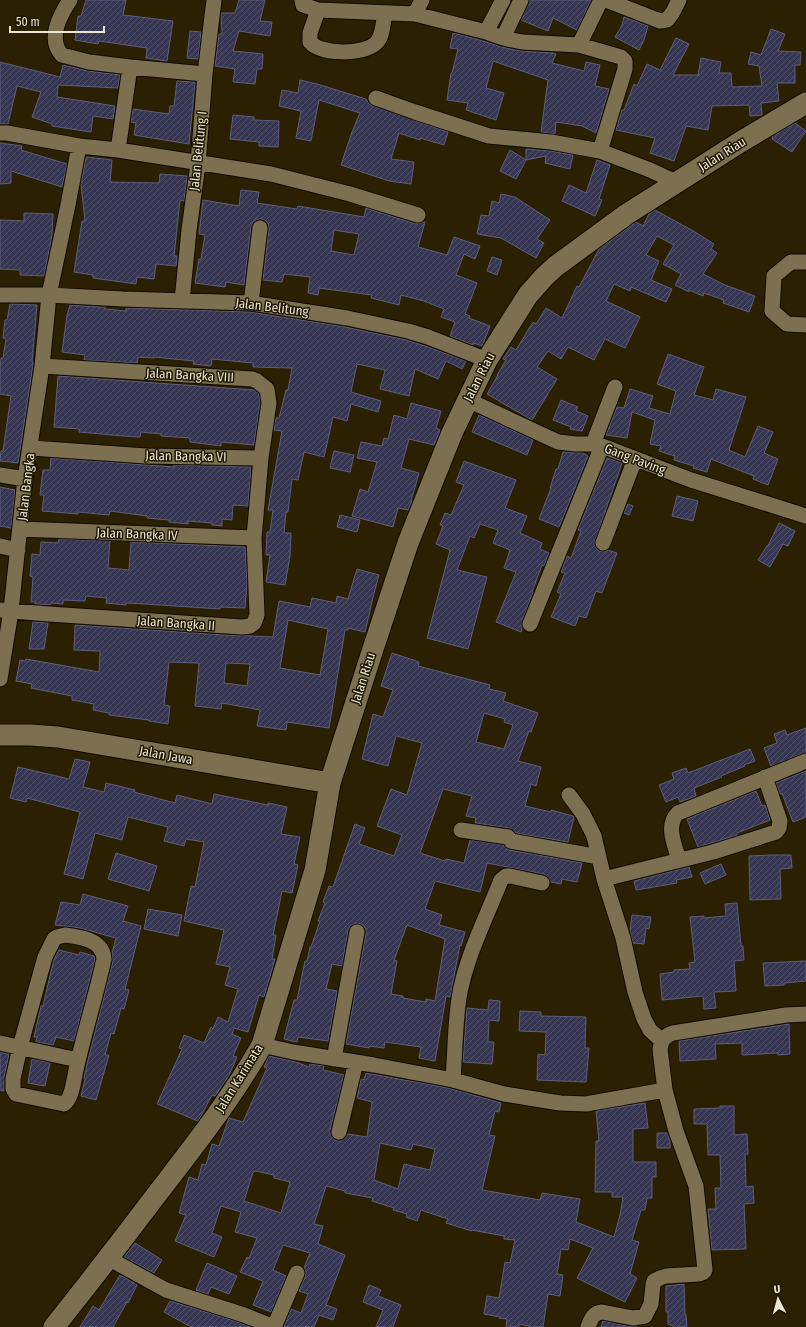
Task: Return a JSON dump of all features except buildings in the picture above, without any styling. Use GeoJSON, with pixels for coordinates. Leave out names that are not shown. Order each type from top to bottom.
{"type":"FeatureCollection","features":[{"type":"Feature","properties":{"kind":"main road","name":"Jalan Riau"},"geometry":{"type":"LineString","coordinates":[[330,784],[408,543],[452,433],[487,360],[528,295],[544,277],[562,262],[627,214],[676,182],[806,103]]}},
{"type":"Feature","properties":{"kind":"main road","name":"Jalan Jawa"},"geometry":{"type":"LineString","coordinates":[[0,735],[30,735],[66,739],[330,784]]}},
{"type":"Feature","properties":{"kind":"main road","name":"Jalan Karimata"},"geometry":{"type":"LineString","coordinates":[[54,1327],[195,1145],[232,1093],[262,1045],[315,870],[330,784]]}},
{"type":"Feature","properties":{"kind":"street"},"geometry":{"type":"LineString","coordinates":[[70,0],[62,14],[54,36],[55,43],[61,54],[89,62],[205,74]]}},
{"type":"Feature","properties":{"kind":"street","name":"Jalan Belitung I"},"geometry":{"type":"LineString","coordinates":[[182,301],[189,230],[198,164],[205,74],[214,0]]}},
{"type":"Feature","properties":{"kind":"street"},"geometry":{"type":"LineString","coordinates":[[302,0],[303,5],[318,10],[360,6],[385,13],[414,14],[522,42],[579,45],[621,57],[625,62],[623,78],[600,151]]}},
{"type":"Feature","properties":{"kind":"street"},"geometry":{"type":"LineString","coordinates":[[414,14],[422,0]]}},
{"type":"Feature","properties":{"kind":"street"},"geometry":{"type":"LineString","coordinates":[[486,32],[503,0]]}},
{"type":"Feature","properties":{"kind":"street"},"geometry":{"type":"LineString","coordinates":[[503,38],[521,0]]}},
{"type":"Feature","properties":{"kind":"street"},"geometry":{"type":"LineString","coordinates":[[579,45],[602,0]]}},
{"type":"Feature","properties":{"kind":"street"},"geometry":{"type":"LineString","coordinates":[[606,0],[660,21],[667,20],[679,0]]}},
{"type":"Feature","properties":{"kind":"street"},"geometry":{"type":"LineString","coordinates":[[318,10],[310,33],[310,42],[316,47],[335,52],[358,51],[376,43],[382,29],[385,13]]}},
{"type":"Feature","properties":{"kind":"street"},"geometry":{"type":"LineString","coordinates":[[118,150],[130,67]]}},
{"type":"Feature","properties":{"kind":"street"},"geometry":{"type":"LineString","coordinates":[[376,98],[428,117],[489,136],[551,142],[600,151],[650,170],[676,182]]}},
{"type":"Feature","properties":{"kind":"street"},"geometry":{"type":"LineString","coordinates":[[0,133],[271,174],[350,194],[418,215]]}},
{"type":"Feature","properties":{"kind":"street","name":"Jalan Bangka"},"geometry":{"type":"LineString","coordinates":[[0,679],[5,610],[18,550],[25,479],[31,448],[50,295],[79,146]]}},
{"type":"Feature","properties":{"kind":"street"},"geometry":{"type":"LineString","coordinates":[[251,302],[260,228]]}},
{"type":"Feature","properties":{"kind":"street"},"geometry":{"type":"LineString","coordinates":[[806,262],[791,262],[774,276],[772,311],[787,324],[806,325]]}},
{"type":"Feature","properties":{"kind":"street","name":"Jalan Belitung"},"geometry":{"type":"LineString","coordinates":[[0,295],[50,295],[182,301],[251,302],[347,318],[408,331],[428,337],[487,360]]}},
{"type":"Feature","properties":{"kind":"street","name":"Jalan Bangka VIII"},"geometry":{"type":"LineString","coordinates":[[42,366],[240,378],[257,381],[267,389],[269,403],[261,458]]}},
{"type":"Feature","properties":{"kind":"street"},"geometry":{"type":"LineString","coordinates":[[530,624],[598,445],[615,387]]}},
{"type":"Feature","properties":{"kind":"street","name":"Gang Paving"},"geometry":{"type":"LineString","coordinates":[[468,400],[558,442],[598,445],[691,480],[806,516]]}},
{"type":"Feature","properties":{"kind":"street","name":"Jalan Bangka VI"},"geometry":{"type":"LineString","coordinates":[[31,448],[146,456],[261,458]]}},
{"type":"Feature","properties":{"kind":"street"},"geometry":{"type":"LineString","coordinates":[[254,538],[261,458]]}},
{"type":"Feature","properties":{"kind":"street"},"geometry":{"type":"LineString","coordinates":[[603,543],[635,459]]}},
{"type":"Feature","properties":{"kind":"street"},"geometry":{"type":"LineString","coordinates":[[0,475],[25,479]]}},
{"type":"Feature","properties":{"kind":"street","name":"Jalan Bangka IV"},"geometry":{"type":"LineString","coordinates":[[20,529],[254,538]]}},
{"type":"Feature","properties":{"kind":"street","name":"Jalan Bangka II"},"geometry":{"type":"LineString","coordinates":[[5,610],[242,627],[250,626],[254,623],[257,615],[254,538]]}},
{"type":"Feature","properties":{"kind":"street"},"geometry":{"type":"LineString","coordinates":[[0,546],[18,550]]}},
{"type":"Feature","properties":{"kind":"street"},"geometry":{"type":"LineString","coordinates":[[679,860],[671,828],[676,815],[684,810],[806,761]]}},
{"type":"Feature","properties":{"kind":"street"},"geometry":{"type":"LineString","coordinates":[[604,879],[738,845],[777,831],[780,826],[780,821],[765,777]]}},
{"type":"Feature","properties":{"kind":"street"},"geometry":{"type":"LineString","coordinates":[[569,795],[583,814],[594,836],[604,879],[623,938],[634,986],[644,1019],[650,1030],[662,1041]]}},
{"type":"Feature","properties":{"kind":"street"},"geometry":{"type":"LineString","coordinates":[[462,830],[508,837],[511,841],[599,857]]}},
{"type":"Feature","properties":{"kind":"street"},"geometry":{"type":"LineString","coordinates":[[453,1080],[459,998],[464,976],[501,880],[506,876],[510,876],[542,883]]}},
{"type":"Feature","properties":{"kind":"street"},"geometry":{"type":"LineString","coordinates":[[334,1060],[357,932]]}},
{"type":"Feature","properties":{"kind":"street"},"geometry":{"type":"LineString","coordinates":[[61,936],[73,936],[95,942],[103,950],[104,959],[71,1092],[66,1102],[61,1104],[16,1094],[13,1089],[20,1047],[45,957],[54,939],[61,936]]}},
{"type":"Feature","properties":{"kind":"street"},"geometry":{"type":"LineString","coordinates":[[588,1327],[590,1319],[599,1312],[633,1318],[646,1316],[651,1304],[654,1281],[666,1276],[699,1274],[705,1270],[696,1186],[676,1131],[665,1090],[660,1054],[662,1041],[668,1035],[673,1033],[786,1015],[806,1014]]}},
{"type":"Feature","properties":{"kind":"street"},"geometry":{"type":"LineString","coordinates":[[0,1043],[78,1060]]}},
{"type":"Feature","properties":{"kind":"street"},"geometry":{"type":"LineString","coordinates":[[262,1045],[334,1060],[356,1062],[453,1080],[504,1094],[560,1103],[586,1104],[665,1090]]}},
{"type":"Feature","properties":{"kind":"street"},"geometry":{"type":"LineString","coordinates":[[339,1132],[356,1062]]}},
{"type":"Feature","properties":{"kind":"street"},"geometry":{"type":"LineString","coordinates":[[108,1258],[166,1290],[233,1311],[274,1327],[297,1273]]}}]}
